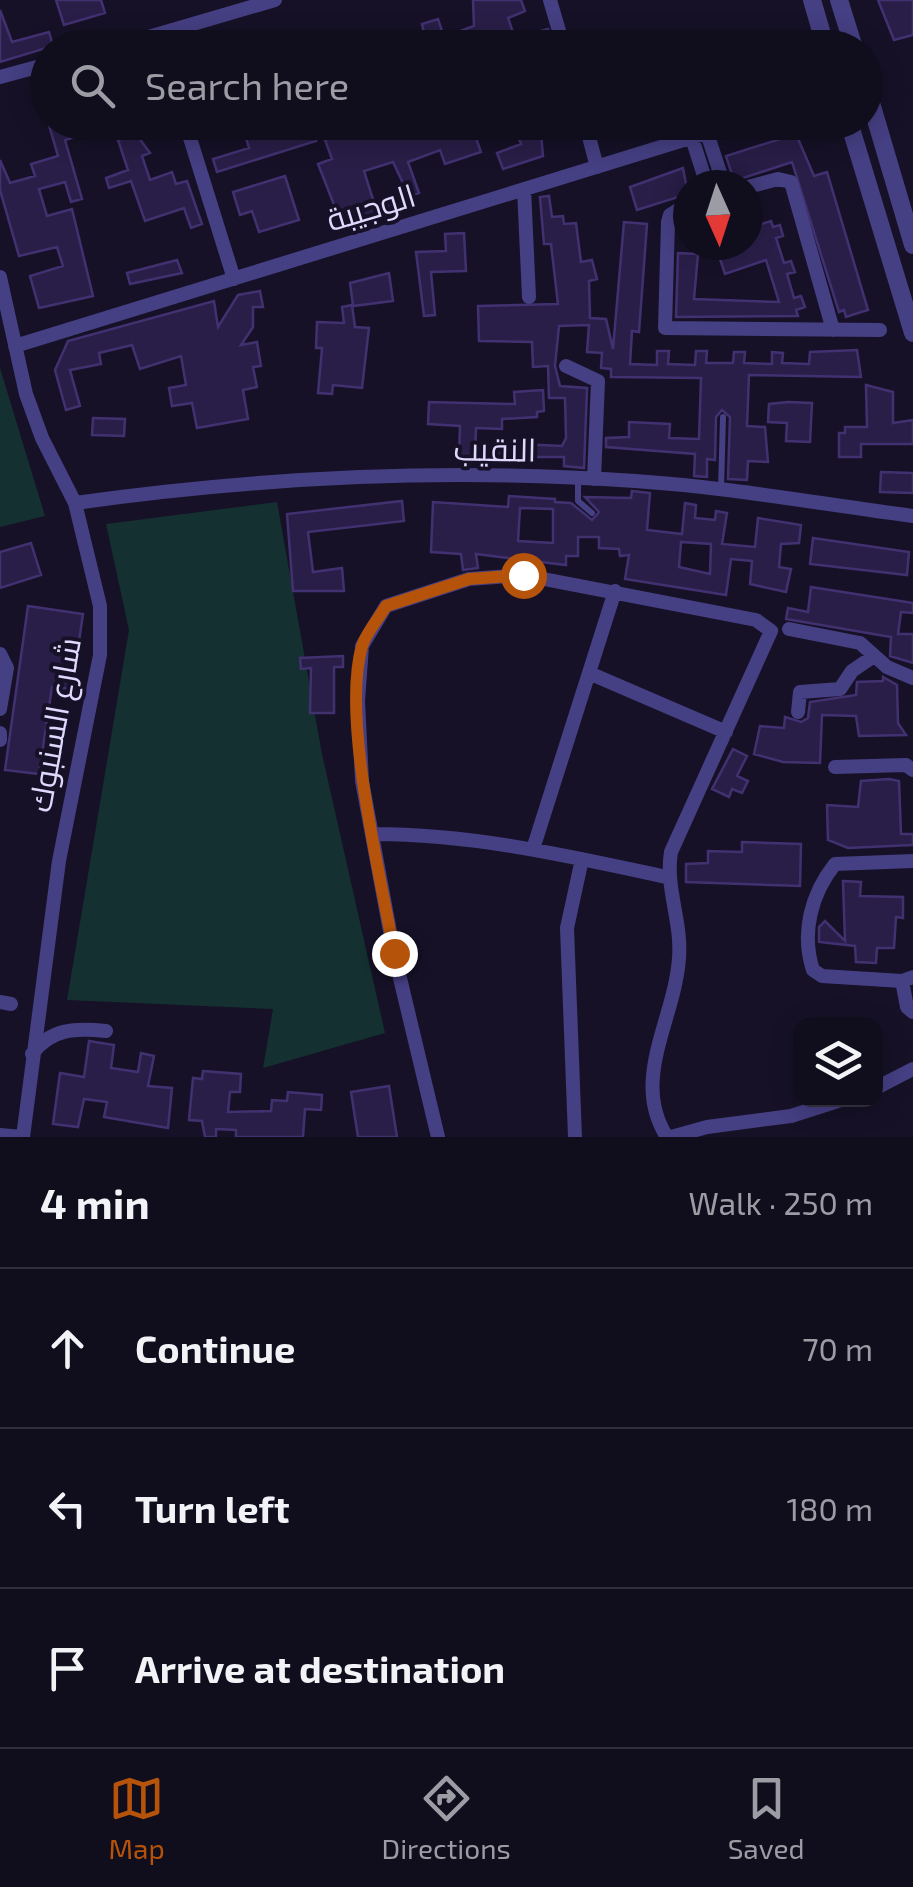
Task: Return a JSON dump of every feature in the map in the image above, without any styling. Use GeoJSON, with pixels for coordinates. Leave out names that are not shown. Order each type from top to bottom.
{"type":"FeatureCollection","features":[{"type":"Feature","properties":{"kind":"street"},"geometry":{"type":"LineString","coordinates":[[193,30],[276,0]]}},
{"type":"Feature","properties":{"kind":"street"},"geometry":{"type":"LineString","coordinates":[[550,0],[559,30]]}},
{"type":"Feature","properties":{"kind":"street"},"geometry":{"type":"LineString","coordinates":[[812,0],[821,30]]}},
{"type":"Feature","properties":{"kind":"street"},"geometry":{"type":"LineString","coordinates":[[839,0],[848,30]]}},
{"type":"Feature","properties":{"kind":"street"},"geometry":{"type":"LineString","coordinates":[[0,76],[30,68]]}},
{"type":"Feature","properties":{"kind":"street"},"geometry":{"type":"LineString","coordinates":[[191,140],[234,279]]}},
{"type":"Feature","properties":{"kind":"street"},"geometry":{"type":"LineString","coordinates":[[589,140],[597,167]]}},
{"type":"Feature","properties":{"kind":"street","name":"الوجيبة"},"geometry":{"type":"LineString","coordinates":[[15,346],[684,140]]}},
{"type":"Feature","properties":{"kind":"street"},"geometry":{"type":"LineString","coordinates":[[701,140],[705,170]]}},
{"type":"Feature","properties":{"kind":"street"},"geometry":{"type":"LineString","coordinates":[[702,140],[717,170]]}},
{"type":"Feature","properties":{"kind":"street"},"geometry":{"type":"LineString","coordinates":[[854,140],[913,333]]}},
{"type":"Feature","properties":{"kind":"street"},"geometry":{"type":"LineString","coordinates":[[881,140],[913,245]]}},
{"type":"Feature","properties":{"kind":"street"},"geometry":{"type":"LineString","coordinates":[[763,183],[778,179],[792,182],[832,330]]}},
{"type":"Feature","properties":{"kind":"street"},"geometry":{"type":"LineString","coordinates":[[524,190],[528,298]]}},
{"type":"Feature","properties":{"kind":"street"},"geometry":{"type":"LineString","coordinates":[[673,213],[668,222],[665,328],[880,330]]}},
{"type":"Feature","properties":{"kind":"street","name":"شارع السنبوك"},"geometry":{"type":"LineString","coordinates":[[0,277],[42,438],[75,503],[100,606],[100,655],[62,844],[22,1137]]}},
{"type":"Feature","properties":{"kind":"street"},"geometry":{"type":"LineString","coordinates":[[566,366],[598,382],[594,479]]}},
{"type":"Feature","properties":{"kind":"street","name":"النقيب"},"geometry":{"type":"LineString","coordinates":[[75,503],[304,480],[578,478],[721,490],[913,516]]}},
{"type":"Feature","properties":{"kind":"street"},"geometry":{"type":"LineString","coordinates":[[438,1137],[394,953],[362,781],[358,701],[362,646],[386,606],[469,579],[523,575],[767,624],[771,631],[671,852],[667,877],[678,917],[679,958],[651,1090],[654,1116],[669,1137],[695,1129],[792,1116],[820,1107]]}},
{"type":"Feature","properties":{"kind":"street"},"geometry":{"type":"LineString","coordinates":[[534,849],[614,591]]}},
{"type":"Feature","properties":{"kind":"street"},"geometry":{"type":"LineString","coordinates":[[788,629],[860,643],[886,667],[913,678]]}},
{"type":"Feature","properties":{"kind":"street"},"geometry":{"type":"LineString","coordinates":[[0,654],[7,668],[0,709]]}},
{"type":"Feature","properties":{"kind":"street"},"geometry":{"type":"LineString","coordinates":[[798,712],[802,690],[840,689],[849,674],[874,656]]}},
{"type":"Feature","properties":{"kind":"street"},"geometry":{"type":"LineString","coordinates":[[589,673],[726,732]]}},
{"type":"Feature","properties":{"kind":"street"},"geometry":{"type":"LineString","coordinates":[[835,767],[906,765],[913,770]]}},
{"type":"Feature","properties":{"kind":"street"},"geometry":{"type":"LineString","coordinates":[[374,834],[433,834],[534,849],[667,877]]}},
{"type":"Feature","properties":{"kind":"street"},"geometry":{"type":"LineString","coordinates":[[575,1137],[567,928],[582,859]]}},
{"type":"Feature","properties":{"kind":"street"},"geometry":{"type":"LineString","coordinates":[[913,861],[835,864],[812,901],[808,957],[812,970],[822,976],[907,979],[908,1008],[913,1012]]}},
{"type":"Feature","properties":{"kind":"street"},"geometry":{"type":"LineString","coordinates":[[32,1055],[52,1034],[78,1028],[106,1031]]}},
{"type":"Feature","properties":{"kind":"street"},"geometry":{"type":"LineString","coordinates":[[883,1084],[913,1069]]}},
{"type":"Feature","properties":{"kind":"street"},"geometry":{"type":"LineString","coordinates":[[0,1135],[22,1137]]}},
{"type":"Feature","properties":{"kind":"lane"},"geometry":{"type":"LineString","coordinates":[[721,490],[723,418]]}},
{"type":"Feature","properties":{"kind":"lane"},"geometry":{"type":"LineString","coordinates":[[578,478],[578,501],[592,513]]}},
{"type":"Feature","properties":{"kind":"green space"},"geometry":{"type":"Polygon","coordinates":[[[0,368],[45,516],[0,527],[0,368]]]}},
{"type":"Feature","properties":{"kind":"green space"},"geometry":{"type":"Polygon","coordinates":[[[277,502],[322,754],[385,1033],[263,1068],[273,1009],[67,1000],[129,630],[106,524],[277,502]]]}},
{"type":"Feature","properties":{"kind":"building"},"geometry":{"type":"Polygon","coordinates":[[[56,0],[101,0],[105,13],[64,25],[56,0]]]}},
{"type":"Feature","properties":{"kind":"building"},"geometry":{"type":"Polygon","coordinates":[[[473,0],[521,0],[525,11],[508,18],[512,30],[463,30],[474,26],[473,0]]]}},
{"type":"Feature","properties":{"kind":"building"},"geometry":{"type":"Polygon","coordinates":[[[878,0],[913,0],[913,35],[894,40],[878,0]]]}},
{"type":"Feature","properties":{"kind":"building"},"geometry":{"type":"Polygon","coordinates":[[[0,10],[12,42],[30,37],[30,53],[0,62],[0,10]]]}},
{"type":"Feature","properties":{"kind":"building"},"geometry":{"type":"Polygon","coordinates":[[[438,19],[442,30],[423,30],[422,24],[438,19]]]}},
{"type":"Feature","properties":{"kind":"building"},"geometry":{"type":"Polygon","coordinates":[[[53,140],[65,140],[82,199],[71,202],[65,182],[39,189],[47,216],[72,209],[93,296],[39,308],[30,276],[63,266],[57,247],[19,256],[0,190],[0,160],[10,183],[35,176],[31,164],[58,156],[53,140]]]}},
{"type":"Feature","properties":{"kind":"building"},"geometry":{"type":"Polygon","coordinates":[[[118,140],[140,140],[150,153],[142,156],[150,180],[172,172],[176,184],[187,181],[202,224],[191,228],[184,208],[145,221],[131,181],[109,188],[106,178],[128,170],[118,140]]]}},
{"type":"Feature","properties":{"kind":"building"},"geometry":{"type":"Polygon","coordinates":[[[247,140],[316,141],[217,172],[213,159],[249,148],[247,140]]]}},
{"type":"Feature","properties":{"kind":"building"},"geometry":{"type":"Polygon","coordinates":[[[325,140],[477,140],[481,152],[445,164],[440,150],[408,162],[419,193],[409,196],[393,162],[364,171],[376,209],[397,203],[400,213],[350,228],[346,218],[340,220],[318,164],[332,159],[325,140]]]}},
{"type":"Feature","properties":{"kind":"building"},"geometry":{"type":"Polygon","coordinates":[[[520,140],[542,140],[543,156],[503,169],[497,153],[521,144],[520,140]]]}},
{"type":"Feature","properties":{"kind":"building"},"geometry":{"type":"Polygon","coordinates":[[[777,140],[799,140],[814,176],[827,172],[868,310],[846,317],[844,310],[839,312],[792,162],[763,172],[730,170],[726,156],[777,140]]]}},
{"type":"Feature","properties":{"kind":"building"},"geometry":{"type":"Polygon","coordinates":[[[673,172],[673,199],[637,210],[630,187],[673,172]]]}},
{"type":"Feature","properties":{"kind":"building"},"geometry":{"type":"Polygon","coordinates":[[[285,176],[299,220],[259,232],[252,211],[240,215],[233,192],[285,176]]]}},
{"type":"Feature","properties":{"kind":"building"},"geometry":{"type":"Polygon","coordinates":[[[549,196],[552,217],[563,216],[564,224],[576,223],[581,262],[592,260],[597,279],[589,281],[590,318],[606,319],[613,349],[624,222],[647,224],[639,332],[632,331],[630,364],[657,365],[657,351],[669,351],[668,364],[695,365],[696,351],[707,351],[706,363],[733,363],[734,352],[745,352],[744,363],[772,364],[772,352],[783,353],[782,363],[809,364],[810,352],[857,350],[861,377],[749,375],[747,426],[765,427],[768,462],[748,461],[747,480],[728,479],[730,417],[722,410],[716,417],[715,460],[707,459],[707,477],[694,476],[695,454],[606,447],[606,438],[629,437],[629,422],[670,424],[669,438],[699,439],[701,378],[611,377],[611,369],[601,368],[602,353],[587,352],[589,325],[559,326],[555,366],[560,386],[587,388],[584,468],[564,466],[564,457],[499,457],[500,443],[562,446],[566,438],[565,398],[549,398],[548,366],[533,367],[532,342],[479,341],[478,306],[558,304],[551,244],[544,244],[540,197],[549,196]]]}},
{"type":"Feature","properties":{"kind":"building"},"geometry":{"type":"Polygon","coordinates":[[[771,221],[773,227],[780,225],[783,236],[776,238],[784,263],[791,261],[795,272],[787,274],[794,298],[801,296],[805,307],[796,310],[798,316],[676,317],[678,260],[697,260],[694,299],[779,302],[766,260],[725,274],[720,260],[763,260],[763,223],[771,221]]]}},
{"type":"Feature","properties":{"kind":"building"},"geometry":{"type":"Polygon","coordinates":[[[464,233],[466,271],[431,272],[435,315],[424,316],[416,252],[446,251],[445,234],[464,233]]]}},
{"type":"Feature","properties":{"kind":"building"},"geometry":{"type":"Polygon","coordinates":[[[177,260],[182,273],[130,284],[127,273],[177,260]]]}},
{"type":"Feature","properties":{"kind":"building"},"geometry":{"type":"Polygon","coordinates":[[[389,273],[393,301],[353,306],[350,283],[389,273]]]}},
{"type":"Feature","properties":{"kind":"building"},"geometry":{"type":"Polygon","coordinates":[[[260,291],[263,307],[253,307],[253,327],[241,345],[257,342],[261,366],[253,367],[257,387],[243,390],[248,419],[197,428],[192,403],[172,406],[169,388],[186,385],[181,356],[140,369],[132,345],[99,353],[101,364],[70,370],[80,406],[66,410],[55,370],[68,341],[214,301],[218,327],[238,295],[260,291]]]}},
{"type":"Feature","properties":{"kind":"building"},"geometry":{"type":"Polygon","coordinates":[[[352,305],[355,327],[369,328],[362,388],[333,385],[332,394],[318,393],[322,348],[316,348],[317,322],[344,323],[342,307],[352,305]]]}},
{"type":"Feature","properties":{"kind":"building"},"geometry":{"type":"Polygon","coordinates":[[[866,385],[893,392],[893,423],[913,420],[913,444],[861,444],[861,457],[839,457],[839,433],[845,433],[845,427],[867,427],[866,385]]]}},
{"type":"Feature","properties":{"kind":"building"},"geometry":{"type":"Polygon","coordinates":[[[543,390],[544,411],[537,412],[537,417],[502,419],[502,429],[476,428],[475,455],[459,455],[460,426],[428,424],[429,402],[515,404],[514,392],[543,390]]]}},
{"type":"Feature","properties":{"kind":"building"},"geometry":{"type":"Polygon","coordinates":[[[812,403],[810,442],[786,441],[787,423],[768,422],[769,404],[812,403]]]}},
{"type":"Feature","properties":{"kind":"building"},"geometry":{"type":"Polygon","coordinates":[[[93,418],[125,419],[124,436],[92,435],[93,418]]]}},
{"type":"Feature","properties":{"kind":"building"},"geometry":{"type":"Polygon","coordinates":[[[881,472],[913,473],[913,493],[880,492],[881,472]]]}},
{"type":"Feature","properties":{"kind":"building"},"geometry":{"type":"Polygon","coordinates":[[[632,491],[650,493],[647,530],[682,534],[685,503],[696,505],[695,518],[715,520],[716,511],[727,513],[722,544],[755,547],[758,518],[801,525],[799,543],[781,544],[779,567],[791,569],[786,592],[750,584],[752,561],[731,559],[726,595],[625,579],[629,555],[620,556],[619,549],[599,548],[599,537],[578,537],[578,556],[566,556],[566,565],[476,554],[478,568],[463,570],[461,554],[431,552],[433,502],[508,507],[509,496],[555,499],[571,503],[592,520],[599,512],[585,497],[631,498],[632,491]],[[520,508],[518,541],[553,543],[553,509],[520,508]],[[681,542],[679,567],[710,574],[711,544],[681,542]]]}},
{"type":"Feature","properties":{"kind":"building"},"geometry":{"type":"Polygon","coordinates":[[[402,501],[404,521],[308,532],[313,572],[342,568],[344,591],[293,591],[287,514],[402,501]]]}},
{"type":"Feature","properties":{"kind":"building"},"geometry":{"type":"Polygon","coordinates":[[[813,538],[909,552],[907,575],[810,564],[813,538]]]}},
{"type":"Feature","properties":{"kind":"building"},"geometry":{"type":"Polygon","coordinates":[[[31,543],[41,575],[0,588],[0,552],[31,543]]]}},
{"type":"Feature","properties":{"kind":"building"},"geometry":{"type":"Polygon","coordinates":[[[811,587],[913,603],[913,613],[901,612],[898,634],[913,634],[913,663],[890,656],[891,637],[786,619],[788,608],[808,612],[811,587]]]}},
{"type":"Feature","properties":{"kind":"building"},"geometry":{"type":"Polygon","coordinates":[[[28,606],[83,614],[72,689],[52,687],[39,774],[5,770],[28,606]]]}},
{"type":"Feature","properties":{"kind":"building"},"geometry":{"type":"Polygon","coordinates":[[[343,656],[343,667],[334,667],[334,713],[310,713],[311,668],[301,669],[300,658],[343,656]]]}},
{"type":"Feature","properties":{"kind":"building"},"geometry":{"type":"Polygon","coordinates":[[[883,677],[897,685],[898,723],[906,735],[859,736],[856,716],[822,715],[820,763],[783,762],[754,754],[760,726],[784,728],[785,717],[801,722],[808,718],[810,702],[856,695],[857,682],[883,681],[883,677]]]}},
{"type":"Feature","properties":{"kind":"building"},"geometry":{"type":"Polygon","coordinates":[[[733,749],[747,756],[737,776],[748,781],[742,793],[732,789],[729,797],[712,789],[733,749]]]}},
{"type":"Feature","properties":{"kind":"building"},"geometry":{"type":"Polygon","coordinates":[[[861,781],[899,781],[901,834],[913,834],[913,845],[848,848],[828,840],[827,805],[858,807],[861,781]]]}},
{"type":"Feature","properties":{"kind":"building"},"geometry":{"type":"Polygon","coordinates":[[[742,842],[801,844],[800,886],[686,882],[686,864],[708,863],[708,851],[742,852],[742,842]]]}},
{"type":"Feature","properties":{"kind":"building"},"geometry":{"type":"Polygon","coordinates":[[[843,881],[861,882],[860,896],[903,897],[903,918],[896,917],[894,948],[877,948],[876,963],[856,962],[855,946],[819,942],[819,927],[825,921],[845,941],[843,881]]]}},
{"type":"Feature","properties":{"kind":"building"},"geometry":{"type":"Polygon","coordinates":[[[89,1041],[114,1045],[111,1068],[138,1072],[141,1053],[154,1056],[148,1086],[172,1088],[168,1128],[104,1117],[107,1102],[84,1099],[78,1127],[53,1124],[60,1073],[84,1077],[89,1041]]]}},
{"type":"Feature","properties":{"kind":"building"},"geometry":{"type":"Polygon","coordinates":[[[203,1071],[241,1074],[240,1092],[230,1092],[228,1112],[271,1111],[272,1100],[287,1101],[288,1092],[322,1095],[321,1110],[305,1109],[303,1137],[236,1137],[236,1130],[216,1129],[216,1137],[205,1137],[202,1121],[189,1120],[193,1078],[202,1079],[203,1071]]]}},
{"type":"Feature","properties":{"kind":"building"},"geometry":{"type":"Polygon","coordinates":[[[389,1086],[397,1137],[358,1137],[351,1092],[389,1086]]]}},
{"type":"Feature","properties":{"kind":"route"},"geometry":{"type":"LineString","coordinates":[[394,953],[362,781],[358,701],[362,646],[386,606],[469,579],[523,575]]}}]}
